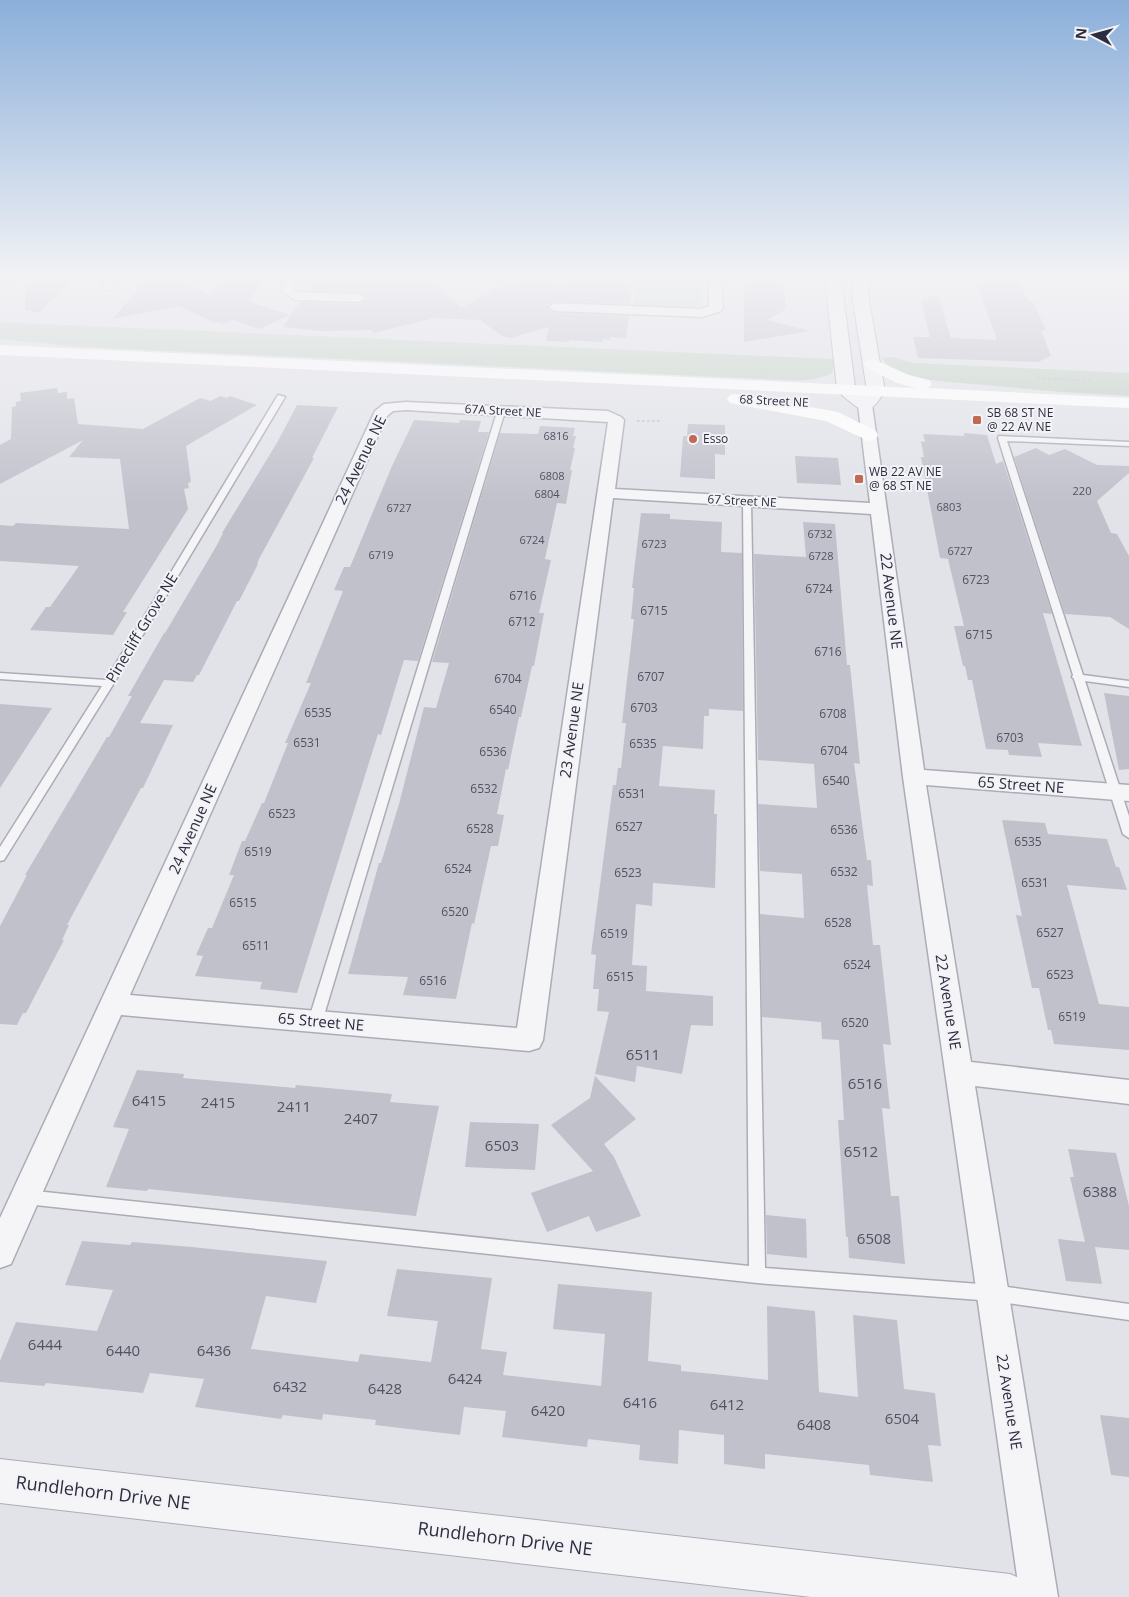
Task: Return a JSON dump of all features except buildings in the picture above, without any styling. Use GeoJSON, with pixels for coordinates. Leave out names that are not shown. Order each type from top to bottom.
{"type":"FeatureCollection","features":[{"type":"Feature","properties":{"kind":"main road","name":"68 Street NE"},"geometry":{"type":"LineString","coordinates":[[77,354],[846,389]]}},
{"type":"Feature","properties":{"kind":"main road","name":"68 Street NE"},"geometry":{"type":"LineString","coordinates":[[0,364],[736,399],[1021,397],[1129,403]]}},
{"type":"Feature","properties":{"kind":"main road"},"geometry":{"type":"LineString","coordinates":[[873,364],[903,380],[1021,397]]}},
{"type":"Feature","properties":{"kind":"main road","name":"68 Street NE"},"geometry":{"type":"LineString","coordinates":[[871,398],[1129,417]]}},
{"type":"Feature","properties":{"kind":"main road"},"geometry":{"type":"LineString","coordinates":[[736,399],[831,416],[869,435]]}},
{"type":"Feature","properties":{"kind":"street"},"geometry":{"type":"LineString","coordinates":[[841,354],[846,389],[871,398],[873,364],[871,354]]}},
{"type":"Feature","properties":{"kind":"street","name":"22 Avenue NE"},"geometry":{"type":"LineString","coordinates":[[871,398],[869,435],[914,777],[1039,1597]]}},
{"type":"Feature","properties":{"kind":"street","name":"67A Street NE"},"geometry":{"type":"LineString","coordinates":[[389,408],[406,406],[608,416],[616,420]]}},
{"type":"Feature","properties":{"kind":"street","name":"24 Avenue NE"},"geometry":{"type":"LineString","coordinates":[[0,1253],[380,414],[389,408]]}},
{"type":"Feature","properties":{"kind":"street","name":"23 Avenue NE"},"geometry":{"type":"LineString","coordinates":[[529,1040],[616,420]]}},
{"type":"Feature","properties":{"kind":"street","name":"67 Street NE"},"geometry":{"type":"LineString","coordinates":[[606,493],[879,508]]}},
{"type":"Feature","properties":{"kind":"street","name":"65 Street NE"},"geometry":{"type":"LineString","coordinates":[[914,777],[1122,792]]}},
{"type":"Feature","properties":{"kind":"street","name":"65 Street NE"},"geometry":{"type":"LineString","coordinates":[[114,1004],[529,1040]]}},
{"type":"Feature","properties":{"kind":"street"},"geometry":{"type":"LineString","coordinates":[[959,1072],[1129,1092]]}},
{"type":"Feature","properties":{"kind":"street","name":"Rundlehorn Drive NE"},"geometry":{"type":"LineString","coordinates":[[0,1481],[1010,1597]]}},
{"type":"Feature","properties":{"kind":"lane","name":"Pinecliff Grove NE"},"geometry":{"type":"LineString","coordinates":[[0,857],[109,683],[281,398]]}},
{"type":"Feature","properties":{"kind":"lane"},"geometry":{"type":"LineString","coordinates":[[315,1022],[501,411]]}},
{"type":"Feature","properties":{"kind":"lane"},"geometry":{"type":"LineString","coordinates":[[1129,444],[1002,438],[1077,677],[1122,792],[1129,834]]}},
{"type":"Feature","properties":{"kind":"lane"},"geometry":{"type":"LineString","coordinates":[[747,501],[757,1275]]}},
{"type":"Feature","properties":{"kind":"lane"},"geometry":{"type":"LineString","coordinates":[[0,676],[109,683]]}},
{"type":"Feature","properties":{"kind":"lane"},"geometry":{"type":"LineString","coordinates":[[1077,677],[1129,684]]}},
{"type":"Feature","properties":{"kind":"lane"},"geometry":{"type":"LineString","coordinates":[[26,1197],[757,1275],[993,1293],[1129,1312]]}},
{"type":"Feature","properties":{"kind":"path"},"geometry":{"type":"LineString","coordinates":[[641,421],[661,422]]}},
{"type":"Feature","properties":{"kind":"green space"},"geometry":{"type":"Polygon","coordinates":[[[222,354],[710,354],[833,359],[834,367],[831,374],[809,380],[222,354]]]}},
{"type":"Feature","properties":{"kind":"green space"},"geometry":{"type":"Polygon","coordinates":[[[892,357],[913,363],[1129,373],[1129,396],[928,380],[908,376],[896,371],[882,358],[892,357]]]}},
{"type":"Feature","properties":{"kind":"place","name":"SB 68 ST NE @ 22 AV NE"},"geometry":{"type":"Point","coordinates":[977,420]}},
{"type":"Feature","properties":{"kind":"place","name":"Esso"},"geometry":{"type":"Point","coordinates":[693,439]}},
{"type":"Feature","properties":{"kind":"place","name":"WB 22 AV NE @ 68 ST NE"},"geometry":{"type":"Point","coordinates":[859,479]}}]}
